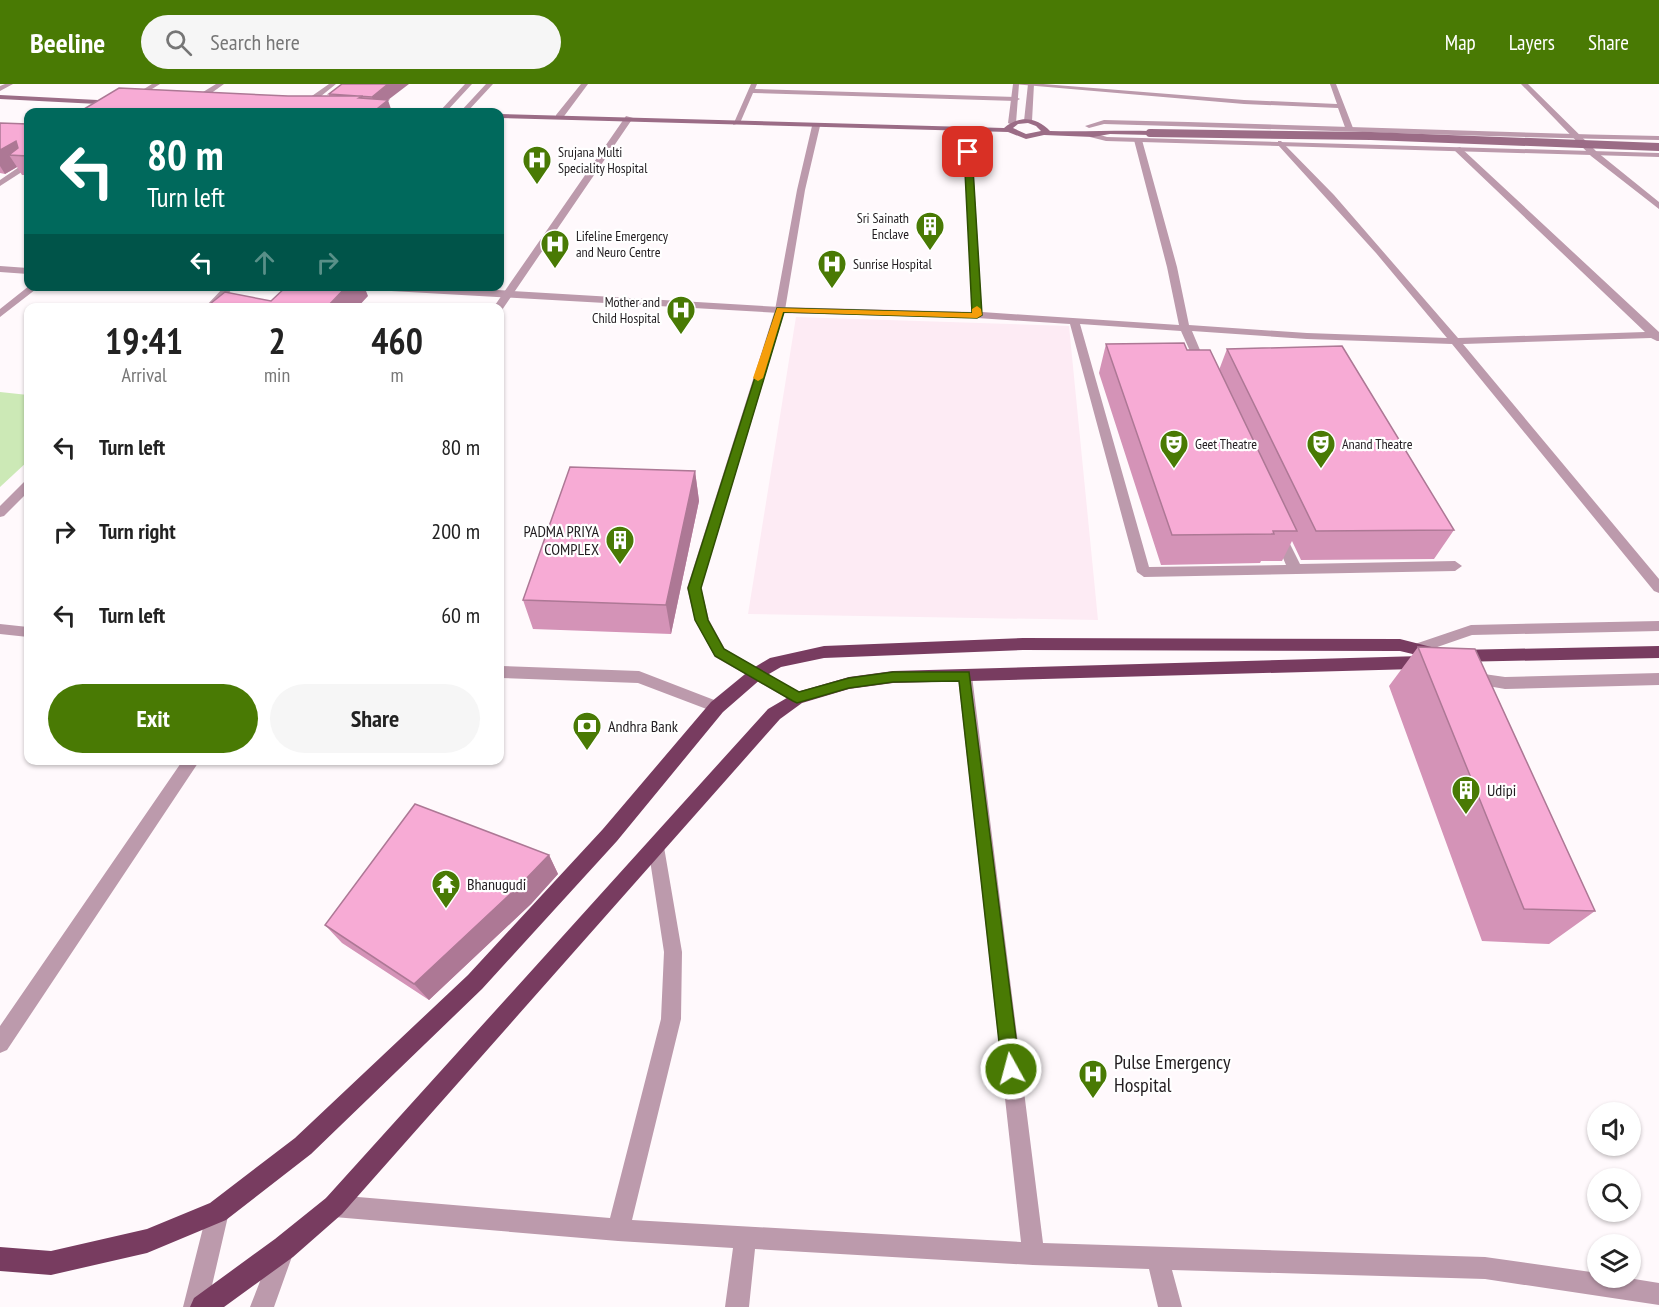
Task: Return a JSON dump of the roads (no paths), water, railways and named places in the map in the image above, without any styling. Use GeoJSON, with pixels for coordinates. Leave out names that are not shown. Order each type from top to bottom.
{"type":"FeatureCollection","features":[{"type":"Feature","properties":{"kind":"highway"},"geometry":{"type":"LineString","coordinates":[[0,1259],[51,1263],[147,1241],[218,1212],[303,1146],[475,982],[610,835],[717,707],[756,674],[776,662],[798,656],[886,648],[1023,644],[1400,645],[1433,659]]}},
{"type":"Feature","properties":{"kind":"highway"},"geometry":{"type":"LineString","coordinates":[[203,1307],[284,1248],[334,1206],[774,714],[797,698],[849,683],[893,677],[1433,659],[1480,655],[1659,652]]}},
{"type":"Feature","properties":{"kind":"main road"},"geometry":{"type":"LineString","coordinates":[[0,97],[147,104]]}},
{"type":"Feature","properties":{"kind":"main road"},"geometry":{"type":"LineString","coordinates":[[188,105],[199,106]]}},
{"type":"Feature","properties":{"kind":"main road"},"geometry":{"type":"LineString","coordinates":[[504,116],[967,129],[1010,127],[1028,121],[1039,124],[1089,126],[1110,132]]}},
{"type":"Feature","properties":{"kind":"main road"},"geometry":{"type":"LineString","coordinates":[[1039,124],[1045,128],[1044,133]]}},
{"type":"Feature","properties":{"kind":"main road"},"geometry":{"type":"LineString","coordinates":[[1010,127],[1023,136],[1044,133],[1093,135],[1110,132],[1371,136],[1659,147]]}},
{"type":"Feature","properties":{"kind":"street"},"geometry":{"type":"LineString","coordinates":[[0,89],[10,84]]}},
{"type":"Feature","properties":{"kind":"street"},"geometry":{"type":"LineString","coordinates":[[118,108],[156,84]]}},
{"type":"Feature","properties":{"kind":"street"},"geometry":{"type":"LineString","coordinates":[[188,105],[221,84]]}},
{"type":"Feature","properties":{"kind":"street"},"geometry":{"type":"LineString","coordinates":[[302,108],[333,84]]}},
{"type":"Feature","properties":{"kind":"street"},"geometry":{"type":"LineString","coordinates":[[446,108],[469,84]]}},
{"type":"Feature","properties":{"kind":"street"},"geometry":{"type":"LineString","coordinates":[[467,108],[490,84]]}},
{"type":"Feature","properties":{"kind":"street"},"geometry":{"type":"LineString","coordinates":[[559,117],[585,84]]}},
{"type":"Feature","properties":{"kind":"street"},"geometry":{"type":"LineString","coordinates":[[1010,127],[1016,99],[1016,84],[1244,102],[1341,106]]}},
{"type":"Feature","properties":{"kind":"street"},"geometry":{"type":"LineString","coordinates":[[1333,84],[1349,128]]}},
{"type":"Feature","properties":{"kind":"street"},"geometry":{"type":"LineString","coordinates":[[1524,84],[1594,154],[1659,206]]}},
{"type":"Feature","properties":{"kind":"street"},"geometry":{"type":"LineString","coordinates":[[1028,121],[1031,85]]}},
{"type":"Feature","properties":{"kind":"street"},"geometry":{"type":"LineString","coordinates":[[736,123],[753,87],[1016,99]]}},
{"type":"Feature","properties":{"kind":"street"},"geometry":{"type":"LineString","coordinates":[[501,303],[629,118]]}},
{"type":"Feature","properties":{"kind":"street"},"geometry":{"type":"LineString","coordinates":[[1089,126],[1104,122],[1349,128],[1488,135],[1659,138]]}},
{"type":"Feature","properties":{"kind":"street"},"geometry":{"type":"LineString","coordinates":[[797,698],[720,653],[702,620],[694,588],[780,310],[801,190],[816,126]]}},
{"type":"Feature","properties":{"kind":"street"},"geometry":{"type":"LineString","coordinates":[[967,129],[977,315]]}},
{"type":"Feature","properties":{"kind":"street"},"geometry":{"type":"LineString","coordinates":[[1093,135],[1106,140],[1659,155]]}},
{"type":"Feature","properties":{"kind":"street"},"geometry":{"type":"LineString","coordinates":[[1138,140],[1172,267],[1185,328],[1209,381]]}},
{"type":"Feature","properties":{"kind":"street"},"geometry":{"type":"LineString","coordinates":[[1281,143],[1362,230],[1659,588]]}},
{"type":"Feature","properties":{"kind":"street"},"geometry":{"type":"LineString","coordinates":[[1457,149],[1657,336]]}},
{"type":"Feature","properties":{"kind":"street"},"geometry":{"type":"LineString","coordinates":[[4,181],[24,168]]}},
{"type":"Feature","properties":{"kind":"street"},"geometry":{"type":"LineString","coordinates":[[4,181],[24,179]]}},
{"type":"Feature","properties":{"kind":"street"},"geometry":{"type":"LineString","coordinates":[[0,269],[24,271]]}},
{"type":"Feature","properties":{"kind":"street"},"geometry":{"type":"LineString","coordinates":[[0,314],[30,291]]}},
{"type":"Feature","properties":{"kind":"street"},"geometry":{"type":"LineString","coordinates":[[214,303],[226,291]]}},
{"type":"Feature","properties":{"kind":"street"},"geometry":{"type":"LineString","coordinates":[[464,291],[780,310],[977,315],[1307,336],[1453,341],[1657,336]]}},
{"type":"Feature","properties":{"kind":"street"},"geometry":{"type":"LineString","coordinates":[[1074,321],[1144,572],[1455,566]]}},
{"type":"Feature","properties":{"kind":"street"},"geometry":{"type":"LineString","coordinates":[[0,513],[24,489]]}},
{"type":"Feature","properties":{"kind":"street"},"geometry":{"type":"LineString","coordinates":[[1271,517],[1295,569]]}},
{"type":"Feature","properties":{"kind":"street"},"geometry":{"type":"LineString","coordinates":[[1433,659],[1471,630],[1659,626]]}},
{"type":"Feature","properties":{"kind":"street"},"geometry":{"type":"LineString","coordinates":[[0,629],[24,632]]}},
{"type":"Feature","properties":{"kind":"street"},"geometry":{"type":"LineString","coordinates":[[504,672],[639,677],[717,707]]}},
{"type":"Feature","properties":{"kind":"street"},"geometry":{"type":"LineString","coordinates":[[1458,675],[1505,683],[1659,679]]}},
{"type":"Feature","properties":{"kind":"street"},"geometry":{"type":"LineString","coordinates":[[965,676],[1033,1254]]}},
{"type":"Feature","properties":{"kind":"street"},"geometry":{"type":"LineString","coordinates":[[0,1043],[189,765]]}},
{"type":"Feature","properties":{"kind":"street"},"geometry":{"type":"LineString","coordinates":[[618,1230],[671,1019],[673,952],[656,847]]}},
{"type":"Feature","properties":{"kind":"street"},"geometry":{"type":"LineString","coordinates":[[334,1206],[618,1230],[1033,1254],[1485,1268],[1659,1294]]}},
{"type":"Feature","properties":{"kind":"street"},"geometry":{"type":"LineString","coordinates":[[195,1307],[218,1212]]}},
{"type":"Feature","properties":{"kind":"street"},"geometry":{"type":"LineString","coordinates":[[737,1307],[746,1236]]}},
{"type":"Feature","properties":{"kind":"street"},"geometry":{"type":"LineString","coordinates":[[262,1307],[284,1248]]}},
{"type":"Feature","properties":{"kind":"street"},"geometry":{"type":"LineString","coordinates":[[1158,1258],[1170,1307]]}},
{"type":"Feature","properties":{"kind":"place","name":"Srujana Multi Speciality Hospital"},"geometry":{"type":"Point","coordinates":[537,186]}},
{"type":"Feature","properties":{"kind":"place","name":"Sri Sainath Enclave"},"geometry":{"type":"Point","coordinates":[930,252]}},
{"type":"Feature","properties":{"kind":"place","name":"Lifeline Emergency and Neuro Centre"},"geometry":{"type":"Point","coordinates":[555,270]}},
{"type":"Feature","properties":{"kind":"place","name":"Sunrise Hospital"},"geometry":{"type":"Point","coordinates":[832,290]}},
{"type":"Feature","properties":{"kind":"place","name":"Mother and Child Hospital"},"geometry":{"type":"Point","coordinates":[681,336]}},
{"type":"Feature","properties":{"kind":"place","name":"Geet Theatre"},"geometry":{"type":"Point","coordinates":[1174,470]}},
{"type":"Feature","properties":{"kind":"place","name":"Anand Theatre"},"geometry":{"type":"Point","coordinates":[1321,470]}},
{"type":"Feature","properties":{"kind":"place","name":"PADMA PRIYA COMPLEX"},"geometry":{"type":"Point","coordinates":[620,566]}},
{"type":"Feature","properties":{"kind":"place","name":"Andhra Bank"},"geometry":{"type":"Point","coordinates":[587,752]}},
{"type":"Feature","properties":{"kind":"place","name":"Udipi"},"geometry":{"type":"Point","coordinates":[1466,816]}},
{"type":"Feature","properties":{"kind":"place","name":"Bhanugudi"},"geometry":{"type":"Point","coordinates":[446,910]}},
{"type":"Feature","properties":{"kind":"place","name":"Pulse Emergency Hospital"},"geometry":{"type":"Point","coordinates":[1093,1100]}}]}
